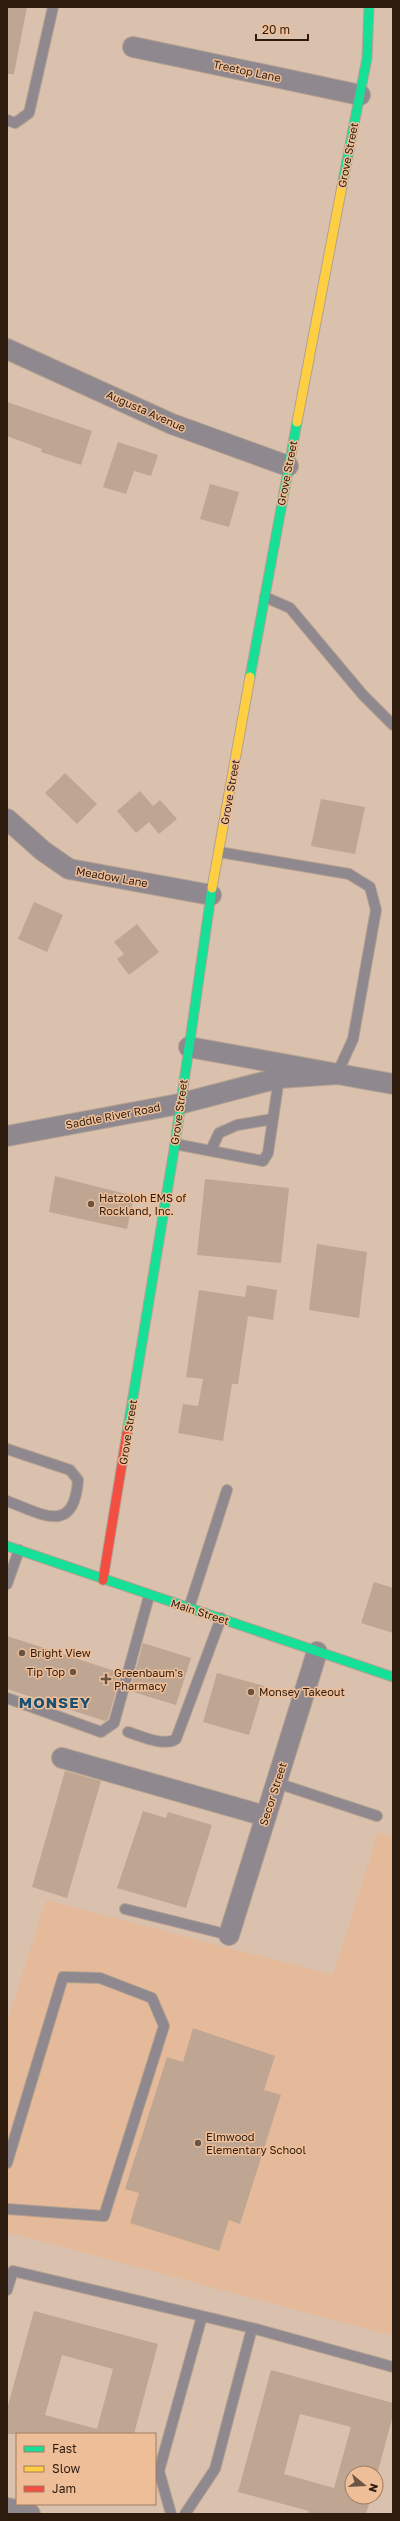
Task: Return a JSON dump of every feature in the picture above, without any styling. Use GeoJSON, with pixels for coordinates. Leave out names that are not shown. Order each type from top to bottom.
{"type":"FeatureCollection","features":[{"type":"Feature","properties":{"kind":"street","name":"Grove Street"},"geometry":{"type":"LineString","coordinates":[[103,1580],[175,1144],[179,1104],[189,1047],[211,895],[288,466],[367,58],[369,7]]}},
{"type":"Feature","properties":{"kind":"street","name":"Treetop Lane"},"geometry":{"type":"LineString","coordinates":[[133,47],[360,95]]}},
{"type":"Feature","properties":{"kind":"street","name":"Augusta Avenue"},"geometry":{"type":"LineString","coordinates":[[7,349],[172,424],[288,466]]}},
{"type":"Feature","properties":{"kind":"street","name":"Meadow Lane"},"geometry":{"type":"LineString","coordinates":[[7,819],[43,851],[69,869],[211,895]]}},
{"type":"Feature","properties":{"kind":"street","name":"Saddle River Road"},"geometry":{"type":"LineString","coordinates":[[189,1047],[393,1084]]}},
{"type":"Feature","properties":{"kind":"street","name":"Saddle River Road"},"geometry":{"type":"LineString","coordinates":[[7,1136],[179,1104],[279,1078],[337,1074]]}},
{"type":"Feature","properties":{"kind":"street","name":"Main Street"},"geometry":{"type":"LineString","coordinates":[[7,1546],[150,1596],[221,1618],[317,1652],[393,1676]]}},
{"type":"Feature","properties":{"kind":"street","name":"Secor Street"},"geometry":{"type":"LineString","coordinates":[[229,1935],[317,1652]]}},
{"type":"Feature","properties":{"kind":"street"},"geometry":{"type":"LineString","coordinates":[[62,1758],[265,1816]]}},
{"type":"Feature","properties":{"kind":"street"},"geometry":{"type":"LineString","coordinates":[[7,2508],[30,2514]]}},
{"type":"Feature","properties":{"kind":"lane"},"geometry":{"type":"LineString","coordinates":[[7,120],[15,122],[29,113],[53,7]]}},
{"type":"Feature","properties":{"kind":"lane"},"geometry":{"type":"LineString","coordinates":[[265,597],[290,608],[364,695],[393,725]]}},
{"type":"Feature","properties":{"kind":"lane"},"geometry":{"type":"LineString","coordinates":[[219,852],[349,874],[370,886],[376,910],[353,1039],[337,1074]]}},
{"type":"Feature","properties":{"kind":"lane"},"geometry":{"type":"LineString","coordinates":[[175,1144],[263,1161],[268,1153],[279,1078]]}},
{"type":"Feature","properties":{"kind":"lane"},"geometry":{"type":"LineString","coordinates":[[212,1150],[219,1133],[236,1125],[273,1119]]}},
{"type":"Feature","properties":{"kind":"lane"},"geometry":{"type":"LineString","coordinates":[[7,1448],[70,1470],[78,1480],[73,1505],[69,1512],[62,1515],[48,1516],[7,1501]]}},
{"type":"Feature","properties":{"kind":"lane"},"geometry":{"type":"LineString","coordinates":[[190,1608],[227,1490]]}},
{"type":"Feature","properties":{"kind":"lane"},"geometry":{"type":"LineString","coordinates":[[7,1584],[19,1550]]}},
{"type":"Feature","properties":{"kind":"lane"},"geometry":{"type":"LineString","coordinates":[[7,1698],[100,1732],[114,1723],[150,1596]]}},
{"type":"Feature","properties":{"kind":"lane"},"geometry":{"type":"LineString","coordinates":[[128,1732],[159,1741],[173,1742],[176,1739],[221,1618]]}},
{"type":"Feature","properties":{"kind":"lane"},"geometry":{"type":"LineString","coordinates":[[277,1783],[377,1816]]}},
{"type":"Feature","properties":{"kind":"lane"},"geometry":{"type":"LineString","coordinates":[[125,1909],[229,1935]]}},
{"type":"Feature","properties":{"kind":"lane"},"geometry":{"type":"LineString","coordinates":[[7,2163],[63,1977],[100,1978],[152,1998],[164,2026],[104,2216],[7,2209]]}},
{"type":"Feature","properties":{"kind":"lane"},"geometry":{"type":"LineString","coordinates":[[7,2290],[10,2270],[252,2328],[393,2367]]}},
{"type":"Feature","properties":{"kind":"lane"},"geometry":{"type":"LineString","coordinates":[[171,2514],[158,2471],[202,2316]]}},
{"type":"Feature","properties":{"kind":"lane"},"geometry":{"type":"LineString","coordinates":[[184,2514],[215,2468],[252,2328]]}},
{"type":"Feature","properties":{"kind":"shaded area"},"geometry":{"type":"Polygon","coordinates":[[[378,1832],[393,1837],[393,2336],[7,2232],[7,2022],[46,1900],[333,1975],[378,1832]]]}},
{"type":"Feature","properties":{"kind":"building"},"geometry":{"type":"Polygon","coordinates":[[[7,7],[27,7],[14,74],[7,74],[7,7]]]}},
{"type":"Feature","properties":{"kind":"building"},"geometry":{"type":"Polygon","coordinates":[[[7,402],[92,431],[81,465],[41,452],[42,449],[7,436],[7,402]]]}},
{"type":"Feature","properties":{"kind":"building"},"geometry":{"type":"Polygon","coordinates":[[[118,442],[158,455],[151,476],[134,471],[126,494],[103,487],[118,442]]]}},
{"type":"Feature","properties":{"kind":"building"},"geometry":{"type":"Polygon","coordinates":[[[210,484],[239,492],[229,527],[200,519],[210,484]]]}},
{"type":"Feature","properties":{"kind":"building"},"geometry":{"type":"Polygon","coordinates":[[[65,773],[97,804],[77,824],[45,793],[65,773]]]}},
{"type":"Feature","properties":{"kind":"building"},"geometry":{"type":"Polygon","coordinates":[[[140,791],[153,806],[160,800],[177,819],[159,834],[149,822],[136,833],[117,811],[140,791]]]}},
{"type":"Feature","properties":{"kind":"building"},"geometry":{"type":"Polygon","coordinates":[[[321,799],[365,807],[355,854],[311,846],[321,799]]]}},
{"type":"Feature","properties":{"kind":"building"},"geometry":{"type":"Polygon","coordinates":[[[34,902],[63,915],[47,952],[18,939],[34,902]]]}},
{"type":"Feature","properties":{"kind":"building"},"geometry":{"type":"Polygon","coordinates":[[[137,924],[159,952],[129,975],[117,959],[124,954],[114,942],[137,924]]]}},
{"type":"Feature","properties":{"kind":"building","name":"Hatzoloh EMS of Rockland, Inc."},"geometry":{"type":"Polygon","coordinates":[[[55,1176],[134,1196],[127,1229],[49,1212],[55,1176]]]}},
{"type":"Feature","properties":{"kind":"building"},"geometry":{"type":"Polygon","coordinates":[[[205,1179],[289,1188],[281,1263],[197,1255],[205,1179]]]}},
{"type":"Feature","properties":{"kind":"building"},"geometry":{"type":"Polygon","coordinates":[[[317,1244],[367,1252],[359,1318],[309,1310],[317,1244]]]}},
{"type":"Feature","properties":{"kind":"building"},"geometry":{"type":"Polygon","coordinates":[[[247,1285],[277,1290],[273,1320],[248,1316],[238,1384],[232,1384],[223,1441],[178,1433],[183,1404],[198,1406],[203,1379],[186,1377],[199,1290],[245,1297],[247,1285]]]}},
{"type":"Feature","properties":{"kind":"building"},"geometry":{"type":"Polygon","coordinates":[[[374,1582],[393,1588],[393,1633],[361,1623],[374,1582]]]}},
{"type":"Feature","properties":{"kind":"building"},"geometry":{"type":"Polygon","coordinates":[[[7,1636],[121,1673],[108,1719],[105,1721],[7,1689],[7,1636]]]}},
{"type":"Feature","properties":{"kind":"building"},"geometry":{"type":"Polygon","coordinates":[[[143,1643],[191,1658],[176,1705],[130,1691],[143,1643]]]}},
{"type":"Feature","properties":{"kind":"building"},"geometry":{"type":"Polygon","coordinates":[[[217,1673],[264,1686],[249,1735],[203,1722],[217,1673]]]}},
{"type":"Feature","properties":{"kind":"building"},"geometry":{"type":"Polygon","coordinates":[[[65,1771],[101,1781],[67,1898],[32,1887],[65,1771]]]}},
{"type":"Feature","properties":{"kind":"building"},"geometry":{"type":"Polygon","coordinates":[[[143,1811],[166,1818],[168,1812],[212,1825],[186,1908],[117,1888],[143,1811]]]}},
{"type":"Feature","properties":{"kind":"building"},"geometry":{"type":"Polygon","coordinates":[[[193,2028],[275,2056],[264,2090],[281,2095],[240,2224],[229,2220],[219,2251],[130,2223],[139,2193],[125,2189],[167,2057],[183,2062],[193,2028]]]}},
{"type":"Feature","properties":{"kind":"building"},"geometry":{"type":"Polygon","coordinates":[[[34,2311],[158,2344],[134,2433],[7,2434],[7,2409],[34,2311]],[[62,2355],[45,2415],[97,2429],[113,2369],[62,2355]]]}},
{"type":"Feature","properties":{"kind":"building"},"geometry":{"type":"Polygon","coordinates":[[[271,2370],[393,2403],[393,2415],[380,2465],[344,2465],[344,2505],[369,2505],[366,2514],[308,2514],[309,2511],[238,2492],[271,2370]],[[300,2414],[284,2474],[334,2488],[351,2427],[300,2414]]]}},
{"type":"Feature","properties":{"kind":"traffic: fast"},"geometry":{"type":"LineString","coordinates":[[342,186],[367,58],[369,7]]}},
{"type":"Feature","properties":{"kind":"traffic: fast"},"geometry":{"type":"LineString","coordinates":[[250,677],[297,422]]}},
{"type":"Feature","properties":{"kind":"traffic: fast"},"geometry":{"type":"LineString","coordinates":[[127,1433],[175,1144],[212,888]]}},
{"type":"Feature","properties":{"kind":"traffic: fast"},"geometry":{"type":"LineString","coordinates":[[7,1546],[393,1677]]}},
{"type":"Feature","properties":{"kind":"traffic: slow"},"geometry":{"type":"LineString","coordinates":[[297,422],[342,186]]}},
{"type":"Feature","properties":{"kind":"traffic: slow"},"geometry":{"type":"LineString","coordinates":[[212,888],[250,677]]}},
{"type":"Feature","properties":{"kind":"traffic: jam"},"geometry":{"type":"LineString","coordinates":[[103,1580],[127,1433]]}},
{"type":"Feature","properties":{"kind":"place","name":"Hatzoloh EMS of Rockland, Inc."},"geometry":{"type":"Point","coordinates":[91,1204]}},
{"type":"Feature","properties":{"kind":"place","name":"Bright View"},"geometry":{"type":"Point","coordinates":[22,1653]}},
{"type":"Feature","properties":{"kind":"place","name":"Tip Top"},"geometry":{"type":"Point","coordinates":[73,1672]}},
{"type":"Feature","properties":{"kind":"place","name":"Greenbaum's Pharmacy"},"geometry":{"type":"Point","coordinates":[106,1679]}},
{"type":"Feature","properties":{"kind":"place","name":"Monsey Takeout"},"geometry":{"type":"Point","coordinates":[251,1692]}},
{"type":"Feature","properties":{"kind":"place","name":"Elmwood Elementary School"},"geometry":{"type":"Point","coordinates":[198,2143]}},
{"type":"Feature","properties":{"kind":"district","name":"MONSEY"},"geometry":{"type":"Point","coordinates":[55,1703]}}]}
